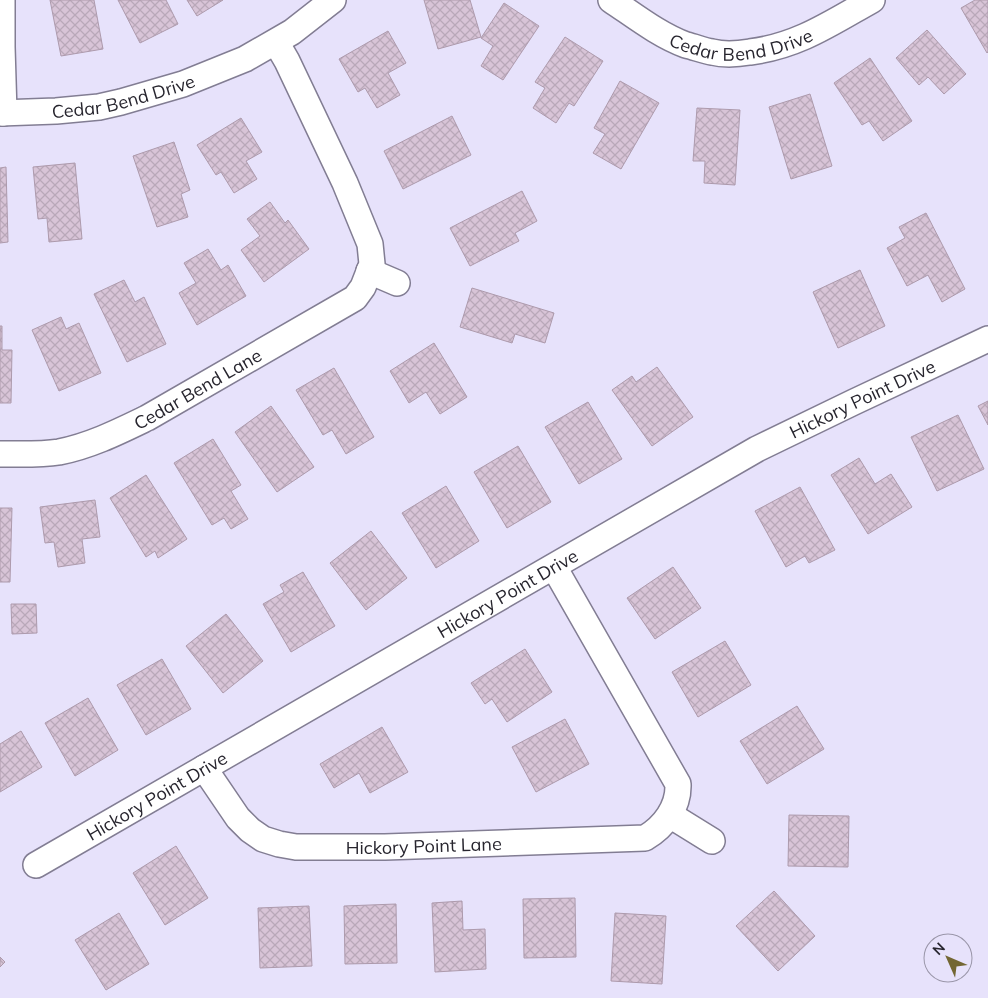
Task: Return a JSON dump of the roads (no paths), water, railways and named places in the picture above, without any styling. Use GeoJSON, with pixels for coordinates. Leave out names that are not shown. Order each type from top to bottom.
{"type":"FeatureCollection","features":[{"type":"Feature","properties":{"kind":"street","name":"Cedar Bend Drive"},"geometry":{"type":"LineString","coordinates":[[2,0],[2,113],[56,112],[99,108],[183,84],[245,59],[276,42],[333,0]]}},
{"type":"Feature","properties":{"kind":"street","name":"Cedar Bend Drive"},"geometry":{"type":"LineString","coordinates":[[611,0],[660,32],[686,44],[713,53],[737,54],[767,50],[789,44],[820,30],[872,0]]}},
{"type":"Feature","properties":{"kind":"street","name":"Cedar Bend Lane"},"geometry":{"type":"LineString","coordinates":[[0,454],[59,452],[86,446],[111,435],[147,418],[354,298],[363,287],[372,264],[370,244],[341,174],[276,42]]}},
{"type":"Feature","properties":{"kind":"street"},"geometry":{"type":"LineString","coordinates":[[369,271],[397,283]]}},
{"type":"Feature","properties":{"kind":"street","name":"Hickory Point Drive"},"geometry":{"type":"LineString","coordinates":[[36,865],[758,450],[854,402],[988,339]]}},
{"type":"Feature","properties":{"kind":"street","name":"Hickory Point Lane"},"geometry":{"type":"LineString","coordinates":[[204,768],[238,818],[250,830],[263,839],[296,847],[385,847],[645,838],[663,825],[670,815],[679,793],[678,784],[554,567]]}},
{"type":"Feature","properties":{"kind":"street"},"geometry":{"type":"LineString","coordinates":[[670,815],[712,841]]}}]}
